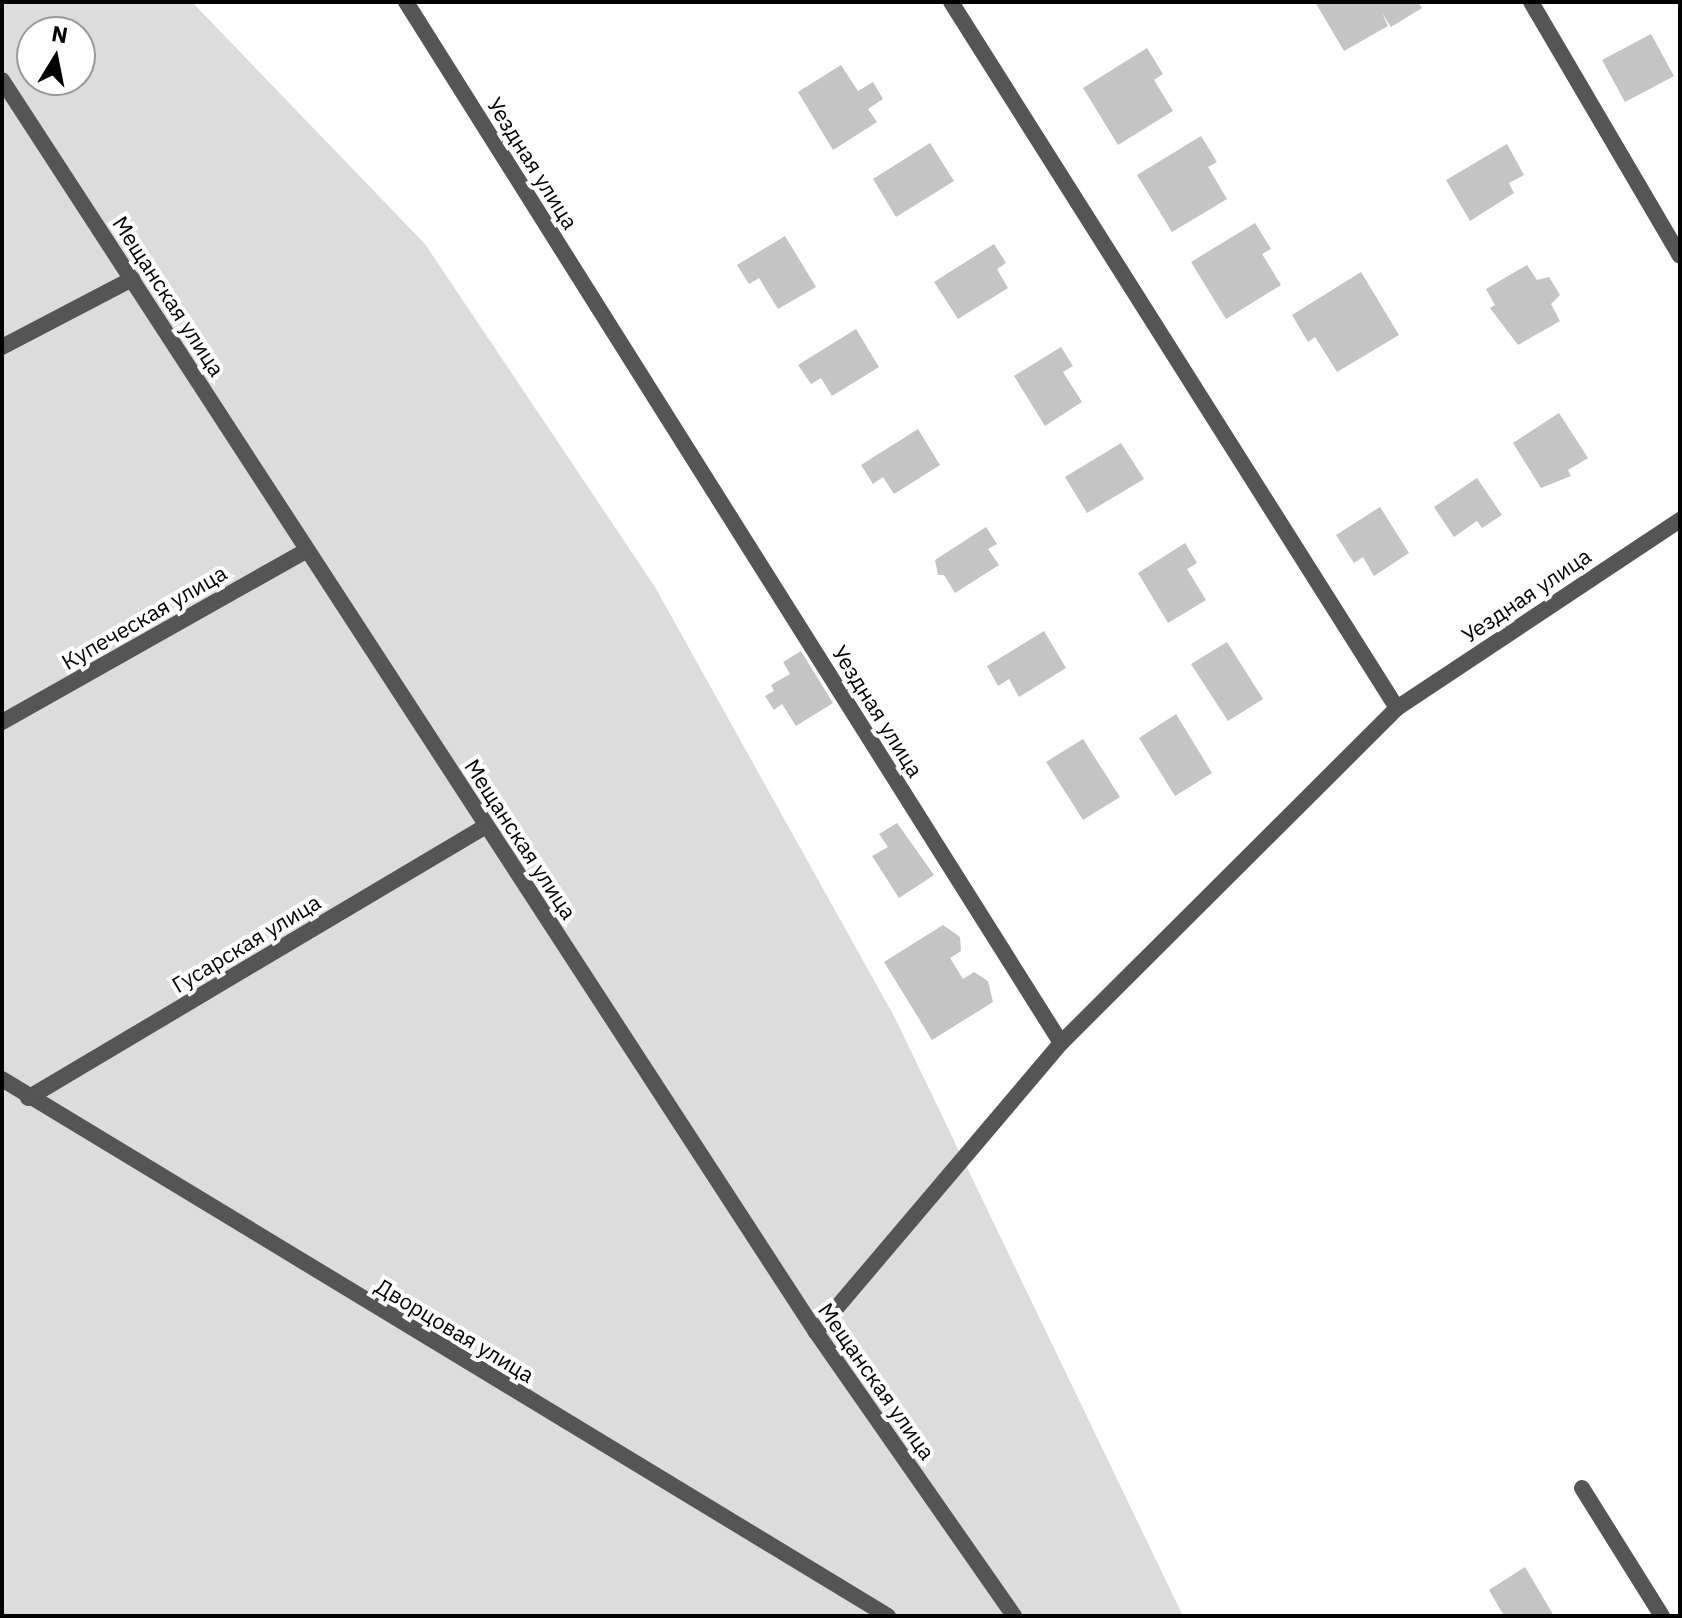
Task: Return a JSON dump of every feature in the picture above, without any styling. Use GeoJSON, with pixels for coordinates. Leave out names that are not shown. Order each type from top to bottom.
{"type":"FeatureCollection","features":[{"type":"Feature","properties":{"kind":"street","name":"Уездная улица"},"geometry":{"type":"LineString","coordinates":[[406,2],[1061,1043],[1397,708],[1680,520]]}},
{"type":"Feature","properties":{"kind":"street"},"geometry":{"type":"LineString","coordinates":[[951,2],[1397,708]]}},
{"type":"Feature","properties":{"kind":"street"},"geometry":{"type":"LineString","coordinates":[[1531,2],[1680,256]]}},
{"type":"Feature","properties":{"kind":"street","name":"Мещанская улица"},"geometry":{"type":"LineString","coordinates":[[2,80],[816,1332],[1014,1616]]}},
{"type":"Feature","properties":{"kind":"street"},"geometry":{"type":"LineString","coordinates":[[2,347],[132,279]]}},
{"type":"Feature","properties":{"kind":"street","name":"Купеческая улица"},"geometry":{"type":"LineString","coordinates":[[2,722],[307,550]]}},
{"type":"Feature","properties":{"kind":"street","name":"Гусарская улица"},"geometry":{"type":"LineString","coordinates":[[28,1098],[486,826]]}},
{"type":"Feature","properties":{"kind":"street"},"geometry":{"type":"LineString","coordinates":[[816,1332],[1061,1043]]}},
{"type":"Feature","properties":{"kind":"street","name":"Дворцовая улица"},"geometry":{"type":"LineString","coordinates":[[2,1079],[28,1098],[888,1616]]}},
{"type":"Feature","properties":{"kind":"street"},"geometry":{"type":"LineString","coordinates":[[1582,1488],[1662,1616]]}},
{"type":"Feature","properties":{"kind":"shaded area"},"geometry":{"type":"Polygon","coordinates":[[[2,2],[192,2],[425,244],[655,587],[895,1018],[1183,1616],[2,1616],[2,2]]]}},
{"type":"Feature","properties":{"kind":"building"},"geometry":{"type":"Polygon","coordinates":[[[1315,2],[1418,2],[1422,8],[1391,27],[1382,13],[1388,26],[1344,51],[1315,2]]]}},
{"type":"Feature","properties":{"kind":"building"},"geometry":{"type":"Polygon","coordinates":[[[1651,34],[1674,76],[1625,102],[1602,60],[1651,34]]]}},
{"type":"Feature","properties":{"kind":"building"},"geometry":{"type":"Polygon","coordinates":[[[1147,48],[1163,74],[1154,80],[1173,111],[1118,145],[1083,88],[1147,48]]]}},
{"type":"Feature","properties":{"kind":"building"},"geometry":{"type":"Polygon","coordinates":[[[841,65],[858,91],[873,82],[883,99],[868,109],[877,122],[833,150],[798,92],[841,65]]]}},
{"type":"Feature","properties":{"kind":"building"},"geometry":{"type":"Polygon","coordinates":[[[1201,136],[1217,162],[1208,167],[1227,199],[1172,232],[1137,175],[1201,136]]]}},
{"type":"Feature","properties":{"kind":"building"},"geometry":{"type":"Polygon","coordinates":[[[930,143],[954,181],[896,217],[873,179],[930,143]]]}},
{"type":"Feature","properties":{"kind":"building"},"geometry":{"type":"Polygon","coordinates":[[[1507,144],[1524,175],[1509,183],[1514,193],[1470,221],[1446,180],[1507,144]]]}},
{"type":"Feature","properties":{"kind":"building"},"geometry":{"type":"Polygon","coordinates":[[[1255,223],[1271,249],[1262,254],[1281,285],[1226,319],[1191,262],[1255,223]]]}},
{"type":"Feature","properties":{"kind":"building"},"geometry":{"type":"Polygon","coordinates":[[[785,236],[816,287],[778,309],[759,278],[749,284],[737,265],[785,236]]]}},
{"type":"Feature","properties":{"kind":"building"},"geometry":{"type":"Polygon","coordinates":[[[994,244],[1006,263],[997,269],[1008,288],[958,319],[934,282],[994,244]]]}},
{"type":"Feature","properties":{"kind":"building"},"geometry":{"type":"Polygon","coordinates":[[[1527,265],[1537,280],[1549,277],[1560,295],[1551,304],[1560,321],[1518,345],[1490,308],[1495,305],[1486,289],[1527,265]]]}},
{"type":"Feature","properties":{"kind":"building"},"geometry":{"type":"Polygon","coordinates":[[[1361,272],[1399,335],[1337,372],[1315,337],[1308,342],[1292,315],[1361,272]]]}},
{"type":"Feature","properties":{"kind":"building"},"geometry":{"type":"Polygon","coordinates":[[[856,329],[879,367],[832,396],[821,378],[811,384],[798,365],[856,329]]]}},
{"type":"Feature","properties":{"kind":"building"},"geometry":{"type":"Polygon","coordinates":[[[1061,347],[1073,366],[1063,372],[1082,402],[1045,426],[1014,376],[1061,347]]]}},
{"type":"Feature","properties":{"kind":"building"},"geometry":{"type":"Polygon","coordinates":[[[1559,413],[1588,458],[1568,470],[1571,476],[1541,488],[1513,443],[1559,413]]]}},
{"type":"Feature","properties":{"kind":"building"},"geometry":{"type":"Polygon","coordinates":[[[918,429],[940,465],[894,494],[883,477],[873,484],[861,465],[918,429]]]}},
{"type":"Feature","properties":{"kind":"building"},"geometry":{"type":"Polygon","coordinates":[[[1121,443],[1144,479],[1087,513],[1065,477],[1121,443]]]}},
{"type":"Feature","properties":{"kind":"building"},"geometry":{"type":"Polygon","coordinates":[[[1477,478],[1502,515],[1482,528],[1477,521],[1454,537],[1434,507],[1477,478]]]}},
{"type":"Feature","properties":{"kind":"building"},"geometry":{"type":"Polygon","coordinates":[[[1380,507],[1409,553],[1374,576],[1363,557],[1354,563],[1336,535],[1380,507]]]}},
{"type":"Feature","properties":{"kind":"building"},"geometry":{"type":"Polygon","coordinates":[[[986,527],[997,544],[988,549],[999,565],[955,593],[944,575],[938,575],[935,560],[986,527]]]}},
{"type":"Feature","properties":{"kind":"building"},"geometry":{"type":"Polygon","coordinates":[[[1185,543],[1197,563],[1187,569],[1206,600],[1168,623],[1138,573],[1185,543]]]}},
{"type":"Feature","properties":{"kind":"building"},"geometry":{"type":"Polygon","coordinates":[[[1044,631],[1066,668],[1019,697],[1009,679],[998,686],[987,666],[1044,631]]]}},
{"type":"Feature","properties":{"kind":"building"},"geometry":{"type":"Polygon","coordinates":[[[1227,642],[1263,699],[1228,721],[1191,664],[1227,642]]]}},
{"type":"Feature","properties":{"kind":"building"},"geometry":{"type":"Polygon","coordinates":[[[801,651],[833,703],[796,726],[782,704],[774,710],[765,696],[774,691],[771,685],[790,674],[783,662],[801,651]]]}},
{"type":"Feature","properties":{"kind":"building"},"geometry":{"type":"Polygon","coordinates":[[[1176,714],[1212,773],[1175,796],[1139,738],[1176,714]]]}},
{"type":"Feature","properties":{"kind":"building"},"geometry":{"type":"Polygon","coordinates":[[[1083,739],[1120,797],[1083,820],[1046,762],[1083,739]]]}},
{"type":"Feature","properties":{"kind":"building"},"geometry":{"type":"Polygon","coordinates":[[[897,823],[934,875],[899,898],[872,856],[888,847],[879,834],[897,823]]]}},
{"type":"Feature","properties":{"kind":"building"},"geometry":{"type":"Polygon","coordinates":[[[943,925],[960,937],[961,951],[950,958],[963,979],[974,972],[988,981],[993,1002],[932,1040],[884,962],[943,925]]]}},
{"type":"Feature","properties":{"kind":"building"},"geometry":{"type":"Polygon","coordinates":[[[1525,1567],[1554,1616],[1504,1616],[1489,1590],[1525,1567]]]}}]}
